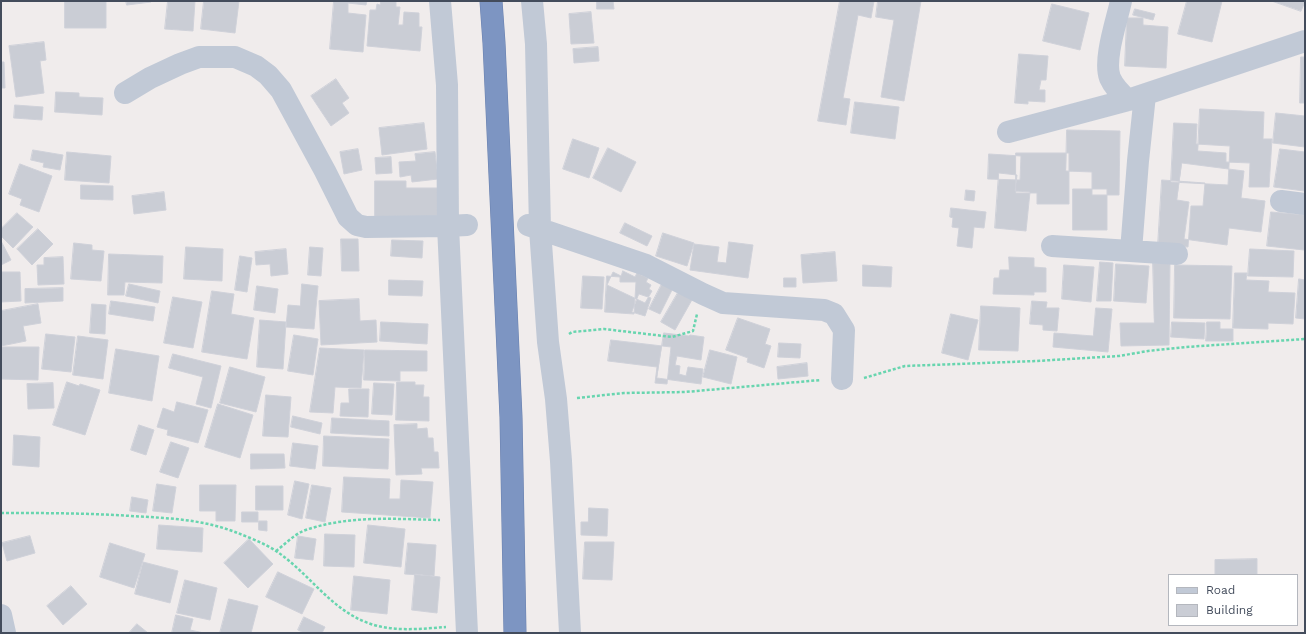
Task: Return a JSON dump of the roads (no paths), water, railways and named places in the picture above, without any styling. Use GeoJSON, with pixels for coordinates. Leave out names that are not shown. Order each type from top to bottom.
{"type":"FeatureCollection","features":[{"type":"Feature","properties":{"kind":"highway"},"geometry":{"type":"LineString","coordinates":[[491,1],[495,51],[511,416],[515,633]]}},
{"type":"Feature","properties":{"kind":"street"},"geometry":{"type":"LineString","coordinates":[[440,1],[458,226],[461,520],[467,629]]}},
{"type":"Feature","properties":{"kind":"street"},"geometry":{"type":"LineString","coordinates":[[532,1],[536,44],[534,227],[556,399],[561,461],[570,633]]}},
{"type":"Feature","properties":{"kind":"street"},"geometry":{"type":"LineString","coordinates":[[1121,1],[1108,58],[1110,77],[1118,90],[1136,97]]}},
{"type":"Feature","properties":{"kind":"street"},"geometry":{"type":"LineString","coordinates":[[1008,132],[1136,97],[1305,42]]}},
{"type":"Feature","properties":{"kind":"street"},"geometry":{"type":"LineString","coordinates":[[125,93],[150,78],[199,57],[235,57],[256,66],[268,75],[281,90],[348,217],[357,225],[366,228],[458,226]]}},
{"type":"Feature","properties":{"kind":"street"},"geometry":{"type":"LineString","coordinates":[[1131,251],[1138,161],[1136,97]]}},
{"type":"Feature","properties":{"kind":"street"},"geometry":{"type":"LineString","coordinates":[[1281,201],[1305,204]]}},
{"type":"Feature","properties":{"kind":"street"},"geometry":{"type":"LineString","coordinates":[[534,227],[646,265],[723,303],[824,310],[834,314],[844,330],[842,379]]}},
{"type":"Feature","properties":{"kind":"street"},"geometry":{"type":"LineString","coordinates":[[1052,246],[1177,254]]}},
{"type":"Feature","properties":{"kind":"street"},"geometry":{"type":"LineString","coordinates":[[1,615],[5,633]]}}]}
